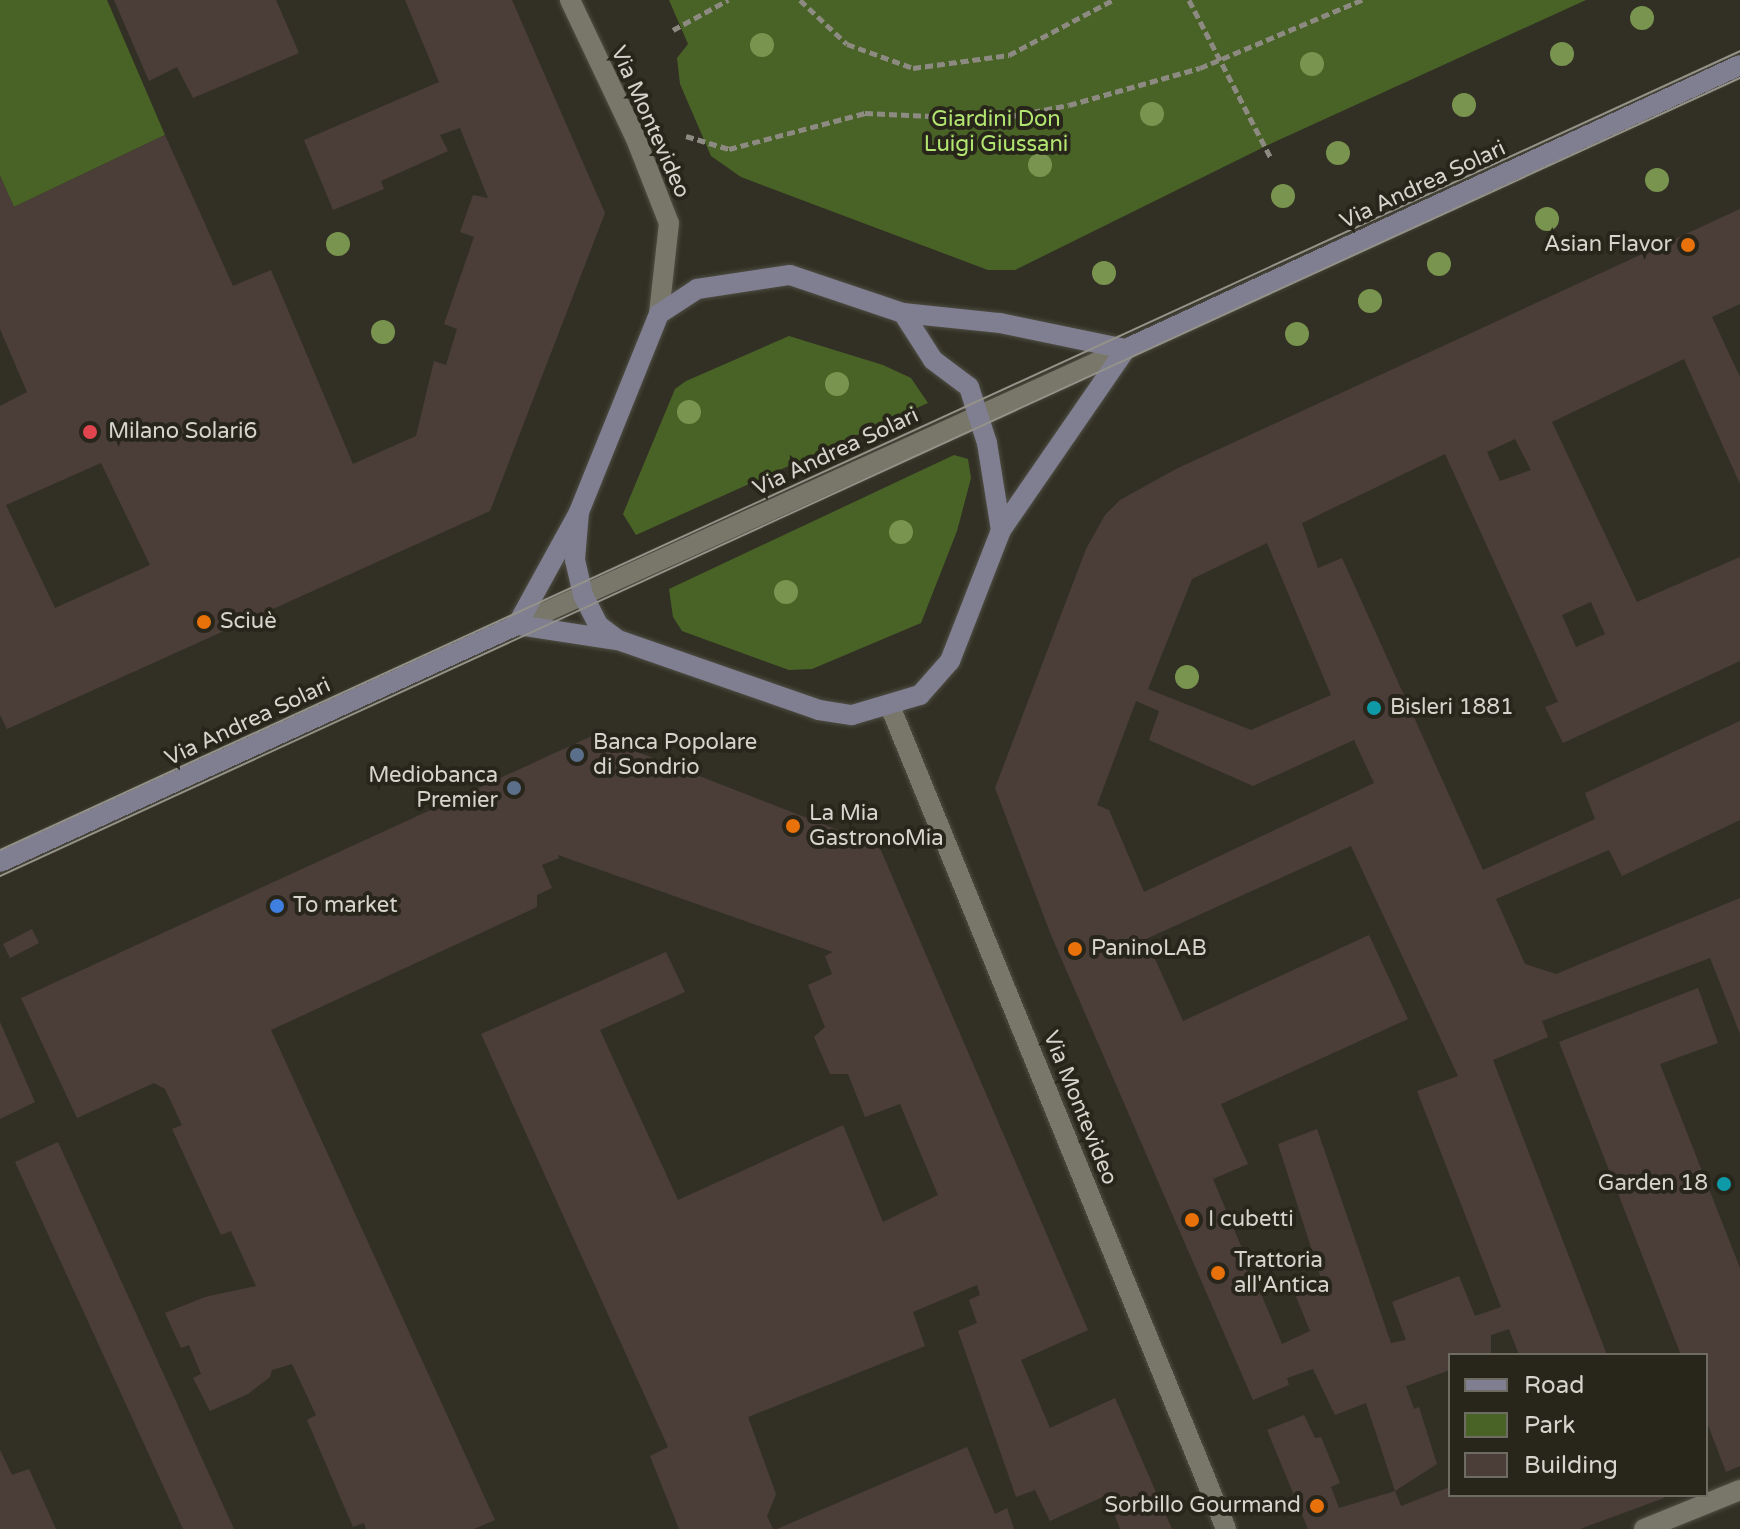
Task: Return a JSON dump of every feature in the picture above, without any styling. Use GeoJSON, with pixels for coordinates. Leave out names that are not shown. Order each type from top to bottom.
{"type":"FeatureCollection","features":[{"type":"Feature","properties":{"kind":"street","name":"Via Montevideo"},"geometry":{"type":"LineString","coordinates":[[570,0],[636,139],[669,223],[659,314]]}},
{"type":"Feature","properties":{"kind":"street","name":"Via Andrea Solari"},"geometry":{"type":"LineString","coordinates":[[0,862],[979,413],[1126,349],[1740,65]]}},
{"type":"Feature","properties":{"kind":"street"},"geometry":{"type":"LineString","coordinates":[[790,275],[903,313],[1000,323],[1126,349],[1001,530],[950,661],[920,695],[852,715],[819,710],[618,640],[517,625],[579,512],[659,314],[697,289],[790,275]]}},
{"type":"Feature","properties":{"kind":"street"},"geometry":{"type":"LineString","coordinates":[[903,313],[933,360],[969,387],[979,413],[1001,530]]}},
{"type":"Feature","properties":{"kind":"street"},"geometry":{"type":"LineString","coordinates":[[579,512],[575,560],[583,595],[598,625],[618,640]]}},
{"type":"Feature","properties":{"kind":"street","name":"Via Montevideo"},"geometry":{"type":"LineString","coordinates":[[890,706],[1226,1529]]}},
{"type":"Feature","properties":{"kind":"street"},"geometry":{"type":"LineString","coordinates":[[1644,1529],[1740,1490]]}},
{"type":"Feature","properties":{"kind":"path"},"geometry":{"type":"LineString","coordinates":[[673,30],[728,0]]}},
{"type":"Feature","properties":{"kind":"path"},"geometry":{"type":"LineString","coordinates":[[800,0],[847,44],[913,68],[1009,55],[1113,0]]}},
{"type":"Feature","properties":{"kind":"path"},"geometry":{"type":"LineString","coordinates":[[1189,0],[1271,158]]}},
{"type":"Feature","properties":{"kind":"path"},"geometry":{"type":"LineString","coordinates":[[686,136],[729,149],[865,113],[997,119],[1069,105],[1220,60],[1362,0]]}},
{"type":"Feature","properties":{"kind":"green space"},"geometry":{"type":"Polygon","coordinates":[[[0,0],[107,0],[165,135],[14,207],[0,176],[0,0]]]}},
{"type":"Feature","properties":{"kind":"green space","name":"Giardini Don Luigi Giussani"},"geometry":{"type":"Polygon","coordinates":[[[669,0],[1586,0],[1268,145],[1015,270],[988,270],[741,177],[711,156],[680,84],[677,58],[688,44],[669,0]]]}},
{"type":"Feature","properties":{"kind":"green space"},"geometry":{"type":"Polygon","coordinates":[[[789,336],[883,365],[911,378],[928,403],[636,535],[623,514],[675,389],[686,381],[789,336]]]}},
{"type":"Feature","properties":{"kind":"green space"},"geometry":{"type":"Polygon","coordinates":[[[954,455],[968,459],[971,478],[957,531],[921,623],[812,669],[789,670],[682,631],[673,617],[669,589],[954,455]]]}},
{"type":"Feature","properties":{"kind":"building"},"geometry":{"type":"Polygon","coordinates":[[[114,0],[276,0],[299,53],[193,98],[177,67],[149,81],[114,0]]]}},
{"type":"Feature","properties":{"kind":"building"},"geometry":{"type":"Polygon","coordinates":[[[405,0],[512,0],[605,213],[490,511],[7,729],[0,715],[0,406],[27,392],[0,329],[0,176],[14,207],[165,135],[233,286],[271,270],[353,464],[416,436],[434,361],[446,365],[457,329],[444,324],[474,237],[460,232],[473,195],[488,198],[460,128],[440,135],[448,151],[381,181],[384,189],[333,210],[304,140],[439,82],[405,0]],[[101,463],[6,505],[55,608],[150,565],[101,463]]]}},
{"type":"Feature","properties":{"kind":"building"},"geometry":{"type":"Polygon","coordinates":[[[1740,209],[1740,304],[1712,317],[1740,377],[1740,484],[1684,359],[1552,422],[1637,602],[1740,557],[1740,661],[1563,743],[1545,707],[1558,702],[1445,454],[1302,523],[1318,568],[1342,558],[1483,870],[1595,819],[1585,793],[1740,721],[1740,820],[1622,876],[1609,850],[1496,899],[1525,964],[1556,974],[1740,898],[1740,1034],[1710,958],[1542,1021],[1548,1037],[1493,1060],[1606,1353],[1518,1353],[1509,1329],[1491,1335],[1491,1353],[1448,1353],[1448,1371],[1406,1386],[1414,1409],[1419,1407],[1437,1464],[1395,1491],[1366,1403],[1335,1415],[1313,1369],[1287,1378],[1289,1385],[1253,1400],[1051,935],[995,788],[1086,549],[1105,515],[1120,500],[1176,469],[1740,209]],[[1515,439],[1487,452],[1500,481],[1531,470],[1515,439]],[[1267,543],[1192,579],[1148,689],[1251,730],[1331,695],[1267,543]],[[1591,602],[1562,615],[1576,647],[1605,634],[1591,602]],[[1136,701],[1097,805],[1109,810],[1144,892],[1374,783],[1354,740],[1253,786],[1149,740],[1159,711],[1136,701]],[[1351,846],[1146,939],[1183,1021],[1369,935],[1408,1019],[1221,1104],[1248,1164],[1213,1179],[1282,1344],[1310,1331],[1295,1294],[1322,1282],[1278,1144],[1317,1129],[1391,1343],[1406,1340],[1392,1302],[1459,1276],[1475,1316],[1501,1307],[1417,1091],[1458,1076],[1351,846]]]}},
{"type":"Feature","properties":{"kind":"building"},"geometry":{"type":"Polygon","coordinates":[[[594,735],[879,846],[1088,1330],[1021,1360],[1050,1428],[1115,1398],[1172,1529],[1120,1529],[1107,1495],[1050,1521],[1035,1490],[1016,1497],[958,1331],[977,1323],[969,1300],[980,1295],[977,1285],[913,1312],[925,1346],[748,1417],[776,1494],[767,1516],[773,1529],[679,1529],[650,1456],[668,1447],[481,1034],[666,952],[685,992],[600,1030],[678,1200],[843,1125],[883,1222],[938,1195],[900,1104],[865,1117],[848,1074],[830,1074],[814,1037],[825,1027],[808,985],[832,974],[825,956],[833,952],[558,855],[559,858],[542,865],[552,888],[537,895],[537,907],[271,1030],[495,1520],[474,1529],[366,1529],[364,1523],[353,1527],[307,1420],[316,1415],[292,1364],[272,1370],[270,1377],[248,1394],[210,1411],[193,1378],[201,1374],[189,1345],[181,1348],[165,1313],[205,1297],[256,1286],[231,1231],[221,1235],[172,1129],[182,1125],[165,1089],[154,1083],[77,1118],[21,998],[594,735]]]}},
{"type":"Feature","properties":{"kind":"building"},"geometry":{"type":"Polygon","coordinates":[[[32,929],[39,943],[10,958],[3,944],[32,929]]]}},
{"type":"Feature","properties":{"kind":"building"},"geometry":{"type":"Polygon","coordinates":[[[1698,988],[1718,1043],[1660,1064],[1740,1268],[1740,1466],[1726,1472],[1708,1425],[1708,1353],[1680,1353],[1559,1042],[1698,988]]]}},
{"type":"Feature","properties":{"kind":"building"},"geometry":{"type":"Polygon","coordinates":[[[0,1022],[35,1102],[0,1119],[0,1022]]]}},
{"type":"Feature","properties":{"kind":"building"},"geometry":{"type":"Polygon","coordinates":[[[58,1142],[234,1529],[183,1529],[15,1162],[58,1142]]]}},
{"type":"Feature","properties":{"kind":"building"},"geometry":{"type":"Polygon","coordinates":[[[1304,1415],[1315,1438],[1321,1437],[1340,1483],[1331,1487],[1339,1508],[1395,1491],[1401,1506],[1448,1488],[1448,1497],[1664,1498],[1580,1529],[1308,1529],[1267,1430],[1304,1415]]]}},
{"type":"Feature","properties":{"kind":"building"},"geometry":{"type":"Polygon","coordinates":[[[967,1447],[995,1514],[1007,1508],[1014,1529],[777,1529],[967,1447]]]}},
{"type":"Feature","properties":{"kind":"building"},"geometry":{"type":"Polygon","coordinates":[[[0,1450],[12,1475],[29,1469],[56,1529],[0,1529],[0,1450]]]}},
{"type":"Feature","properties":{"kind":"tram line"},"geometry":{"type":"LineString","coordinates":[[0,850],[1740,51]]}},
{"type":"Feature","properties":{"kind":"tram line"},"geometry":{"type":"LineString","coordinates":[[0,876],[1740,78]]}},
{"type":"Feature","properties":{"kind":"place","name":"Asian Flavor"},"geometry":{"type":"Point","coordinates":[1688,245]}},
{"type":"Feature","properties":{"kind":"place","name":"Milano Solari6"},"geometry":{"type":"Point","coordinates":[90,432]}},
{"type":"Feature","properties":{"kind":"place","name":"Sciuè"},"geometry":{"type":"Point","coordinates":[204,622]}},
{"type":"Feature","properties":{"kind":"place","name":"Bisleri 1881"},"geometry":{"type":"Point","coordinates":[1374,708]}},
{"type":"Feature","properties":{"kind":"place","name":"Banca Popolare di Sondrio"},"geometry":{"type":"Point","coordinates":[577,755]}},
{"type":"Feature","properties":{"kind":"place","name":"Mediobanca Premier"},"geometry":{"type":"Point","coordinates":[514,788]}},
{"type":"Feature","properties":{"kind":"place","name":"La Mia GastronoMia"},"geometry":{"type":"Point","coordinates":[793,826]}},
{"type":"Feature","properties":{"kind":"place","name":"To market"},"geometry":{"type":"Point","coordinates":[277,906]}},
{"type":"Feature","properties":{"kind":"place","name":"PaninoLAB"},"geometry":{"type":"Point","coordinates":[1075,949]}},
{"type":"Feature","properties":{"kind":"place","name":"Garden 18"},"geometry":{"type":"Point","coordinates":[1724,1184]}},
{"type":"Feature","properties":{"kind":"place","name":"I cubetti"},"geometry":{"type":"Point","coordinates":[1192,1220]}},
{"type":"Feature","properties":{"kind":"place","name":"Trattoria all'Antica"},"geometry":{"type":"Point","coordinates":[1218,1273]}},
{"type":"Feature","properties":{"kind":"place","name":"Sorbillo Gourmand"},"geometry":{"type":"Point","coordinates":[1317,1506]}}]}
